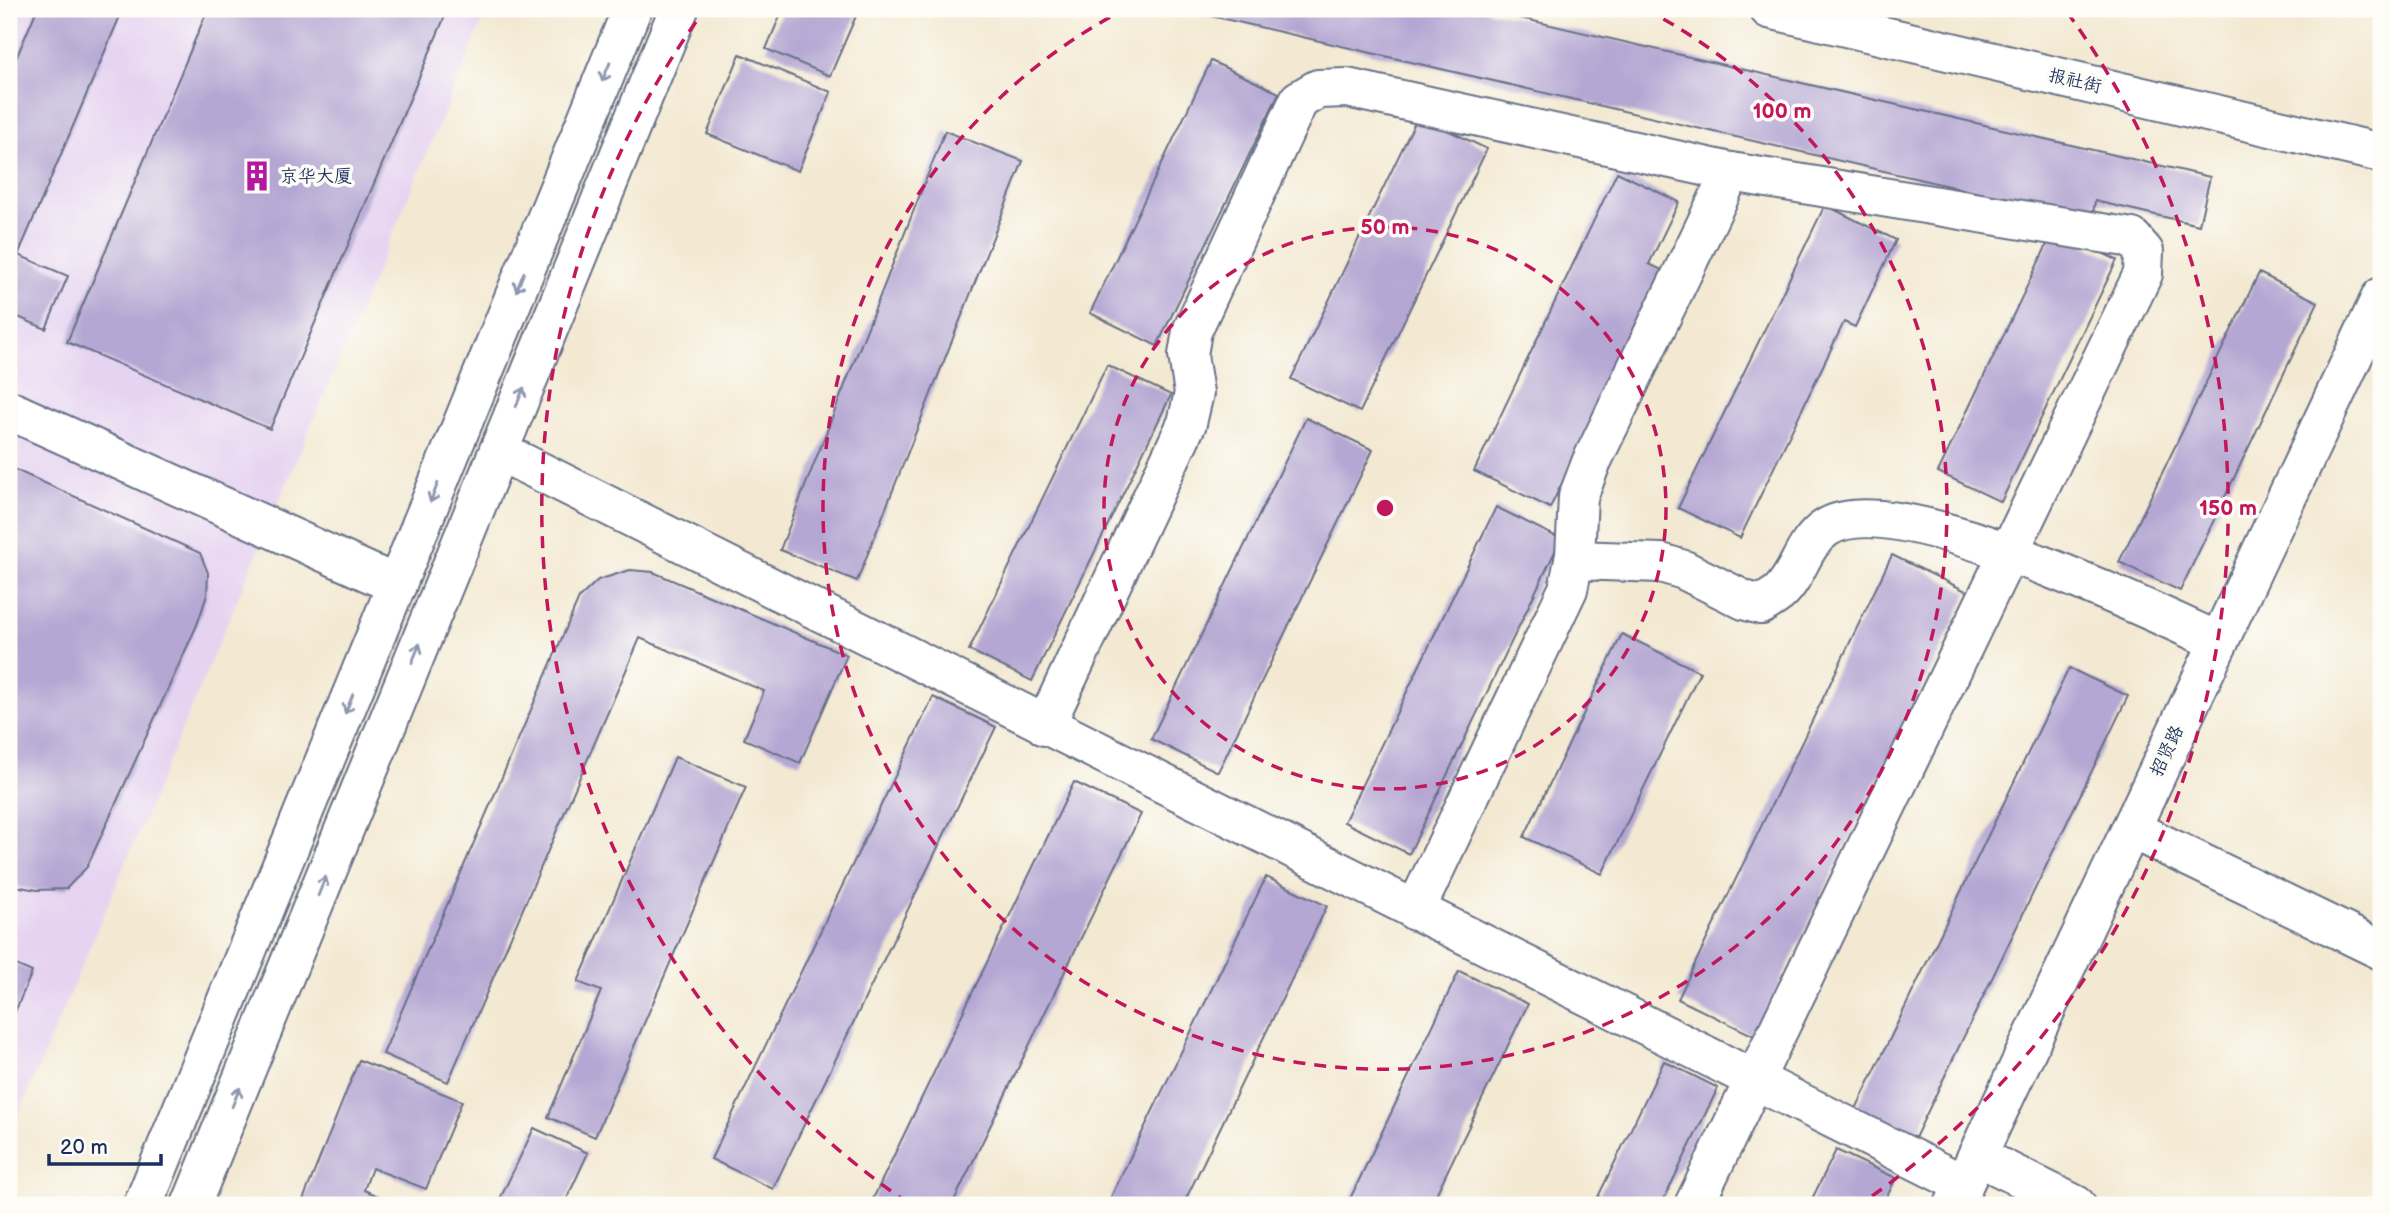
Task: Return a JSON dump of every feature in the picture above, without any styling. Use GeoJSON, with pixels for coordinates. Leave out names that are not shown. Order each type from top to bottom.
{"type":"FeatureCollection","features":[{"type":"Feature","properties":{"kind":"street"},"geometry":{"type":"LineString","coordinates":[[143,1205],[632,9]]}},
{"type":"Feature","properties":{"kind":"street"},"geometry":{"type":"LineString","coordinates":[[191,1205],[679,9]]}},
{"type":"Feature","properties":{"kind":"street","name":"报社街"},"geometry":{"type":"LineString","coordinates":[[1769,9],[2381,153]]}},
{"type":"Feature","properties":{"kind":"street"},"geometry":{"type":"LineString","coordinates":[[1045,726],[1187,423],[1194,393],[1188,355],[1192,331],[1300,100],[1318,89],[1347,88],[1731,172],[2132,238],[2144,252],[2143,274],[1694,1205]]}},
{"type":"Feature","properties":{"kind":"street"},"geometry":{"type":"LineString","coordinates":[[1415,911],[1567,589],[1574,560],[1578,497],[1591,463],[1731,172]]}},
{"type":"Feature","properties":{"kind":"street","name":"招贤路"},"geometry":{"type":"LineString","coordinates":[[1965,1182],[2381,298]]}},
{"type":"Feature","properties":{"kind":"street"},"geometry":{"type":"LineString","coordinates":[[9,410],[397,585]]}},
{"type":"Feature","properties":{"kind":"street"},"geometry":{"type":"LineString","coordinates":[[499,451],[1415,911],[1965,1182],[2076,1205]]}},
{"type":"Feature","properties":{"kind":"street"},"geometry":{"type":"LineString","coordinates":[[1574,560],[1661,563],[1684,570],[1744,600],[1761,605],[1780,592],[1811,542],[1827,527],[1858,518],[1902,521],[2068,573],[2219,642]]}},
{"type":"Feature","properties":{"kind":"street"},"geometry":{"type":"LineString","coordinates":[[2130,829],[2381,950]]}},
{"type":"Feature","properties":{"kind":"shaded area"},"geometry":{"type":"Polygon","coordinates":[[[9,9],[488,9],[9,1137],[9,9]]]}},
{"type":"Feature","properties":{"kind":"building"},"geometry":{"type":"Polygon","coordinates":[[[37,9],[123,9],[18,255],[68,276],[46,329],[9,313],[9,75],[37,9]]]}},
{"type":"Feature","properties":{"kind":"building","name":"京华大厦"},"geometry":{"type":"Polygon","coordinates":[[[208,9],[448,9],[270,429],[67,342],[208,9]]]}},
{"type":"Feature","properties":{"kind":"building"},"geometry":{"type":"Polygon","coordinates":[[[783,9],[859,9],[830,76],[766,49],[783,9]]]}},
{"type":"Feature","properties":{"kind":"building"},"geometry":{"type":"Polygon","coordinates":[[[1181,9],[1481,9],[2210,177],[2199,225],[2095,201],[2092,219],[1181,9]]]}},
{"type":"Feature","properties":{"kind":"building"},"geometry":{"type":"Polygon","coordinates":[[[740,54],[831,92],[798,171],[707,134],[740,54]]]}},
{"type":"Feature","properties":{"kind":"building"},"geometry":{"type":"Polygon","coordinates":[[[1211,61],[1279,93],[1157,346],[1090,313],[1211,61]]]}},
{"type":"Feature","properties":{"kind":"building"},"geometry":{"type":"Polygon","coordinates":[[[1418,116],[1487,149],[1360,412],[1291,379],[1418,116]]]}},
{"type":"Feature","properties":{"kind":"building"},"geometry":{"type":"Polygon","coordinates":[[[945,131],[1023,161],[857,581],[780,550],[945,131]]]}},
{"type":"Feature","properties":{"kind":"building"},"geometry":{"type":"Polygon","coordinates":[[[1617,172],[1679,202],[1649,264],[1664,271],[1550,508],[1474,471],[1617,172]]]}},
{"type":"Feature","properties":{"kind":"building"},"geometry":{"type":"Polygon","coordinates":[[[1825,205],[1896,240],[1855,327],[1844,322],[1740,538],[1678,508],[1825,205]]]}},
{"type":"Feature","properties":{"kind":"building"},"geometry":{"type":"Polygon","coordinates":[[[2054,230],[2117,260],[2001,502],[1938,472],[2054,230]]]}},
{"type":"Feature","properties":{"kind":"building"},"geometry":{"type":"Polygon","coordinates":[[[2259,273],[2318,302],[2180,591],[2119,562],[2259,273]]]}},
{"type":"Feature","properties":{"kind":"building"},"geometry":{"type":"Polygon","coordinates":[[[1107,365],[1171,395],[1032,681],[969,650],[1107,365]]]}},
{"type":"Feature","properties":{"kind":"building"},"geometry":{"type":"Polygon","coordinates":[[[1306,418],[1373,450],[1218,772],[1151,739],[1306,418]]]}},
{"type":"Feature","properties":{"kind":"building"},"geometry":{"type":"Polygon","coordinates":[[[9,467],[200,553],[208,573],[207,595],[197,625],[87,867],[66,889],[37,890],[9,885],[9,467]]]}},
{"type":"Feature","properties":{"kind":"building"},"geometry":{"type":"Polygon","coordinates":[[[1496,507],[1561,539],[1409,854],[1344,822],[1496,507]]]}},
{"type":"Feature","properties":{"kind":"building"},"geometry":{"type":"Polygon","coordinates":[[[1892,555],[1968,592],[1754,1036],[1678,999],[1892,555]]]}},
{"type":"Feature","properties":{"kind":"building"},"geometry":{"type":"Polygon","coordinates":[[[630,570],[653,572],[847,655],[800,763],[744,739],[764,691],[640,638],[448,1082],[383,1054],[579,598],[598,580],[630,570]]]}},
{"type":"Feature","properties":{"kind":"building"},"geometry":{"type":"Polygon","coordinates":[[[1622,634],[1700,672],[1602,874],[1524,837],[1622,634]]]}},
{"type":"Feature","properties":{"kind":"building"},"geometry":{"type":"Polygon","coordinates":[[[2069,668],[2128,696],[1915,1138],[1856,1109],[2069,668]]]}},
{"type":"Feature","properties":{"kind":"building"},"geometry":{"type":"Polygon","coordinates":[[[933,697],[996,727],[773,1189],[711,1159],[933,697]]]}},
{"type":"Feature","properties":{"kind":"building"},"geometry":{"type":"Polygon","coordinates":[[[675,757],[746,787],[595,1137],[548,1117],[601,991],[578,982],[675,757]]]}},
{"type":"Feature","properties":{"kind":"building"},"geometry":{"type":"Polygon","coordinates":[[[1074,782],[1141,814],[952,1205],[870,1205],[1074,782]]]}},
{"type":"Feature","properties":{"kind":"building"},"geometry":{"type":"Polygon","coordinates":[[[1266,877],[1327,906],[1183,1205],[1107,1205],[1266,877]]]}},
{"type":"Feature","properties":{"kind":"building"},"geometry":{"type":"Polygon","coordinates":[[[9,962],[32,972],[9,1026],[9,962]]]}},
{"type":"Feature","properties":{"kind":"building"},"geometry":{"type":"Polygon","coordinates":[[[1459,971],[1528,1004],[1431,1205],[1347,1205],[1459,971]]]}},
{"type":"Feature","properties":{"kind":"building"},"geometry":{"type":"Polygon","coordinates":[[[359,1060],[462,1101],[426,1189],[372,1168],[364,1190],[399,1205],[301,1205],[359,1060]]]}},
{"type":"Feature","properties":{"kind":"building"},"geometry":{"type":"Polygon","coordinates":[[[1664,1061],[1718,1088],[1661,1205],[1594,1205],[1664,1061]]]}},
{"type":"Feature","properties":{"kind":"building"},"geometry":{"type":"Polygon","coordinates":[[[534,1128],[588,1153],[564,1205],[497,1205],[534,1128]]]}},
{"type":"Feature","properties":{"kind":"building"},"geometry":{"type":"Polygon","coordinates":[[[1836,1150],[1896,1178],[1883,1205],[1809,1205],[1836,1150]]]}},
{"type":"Feature","properties":{"kind":"place","name":"京华大厦"},"geometry":{"type":"Point","coordinates":[257,176]}}]}
